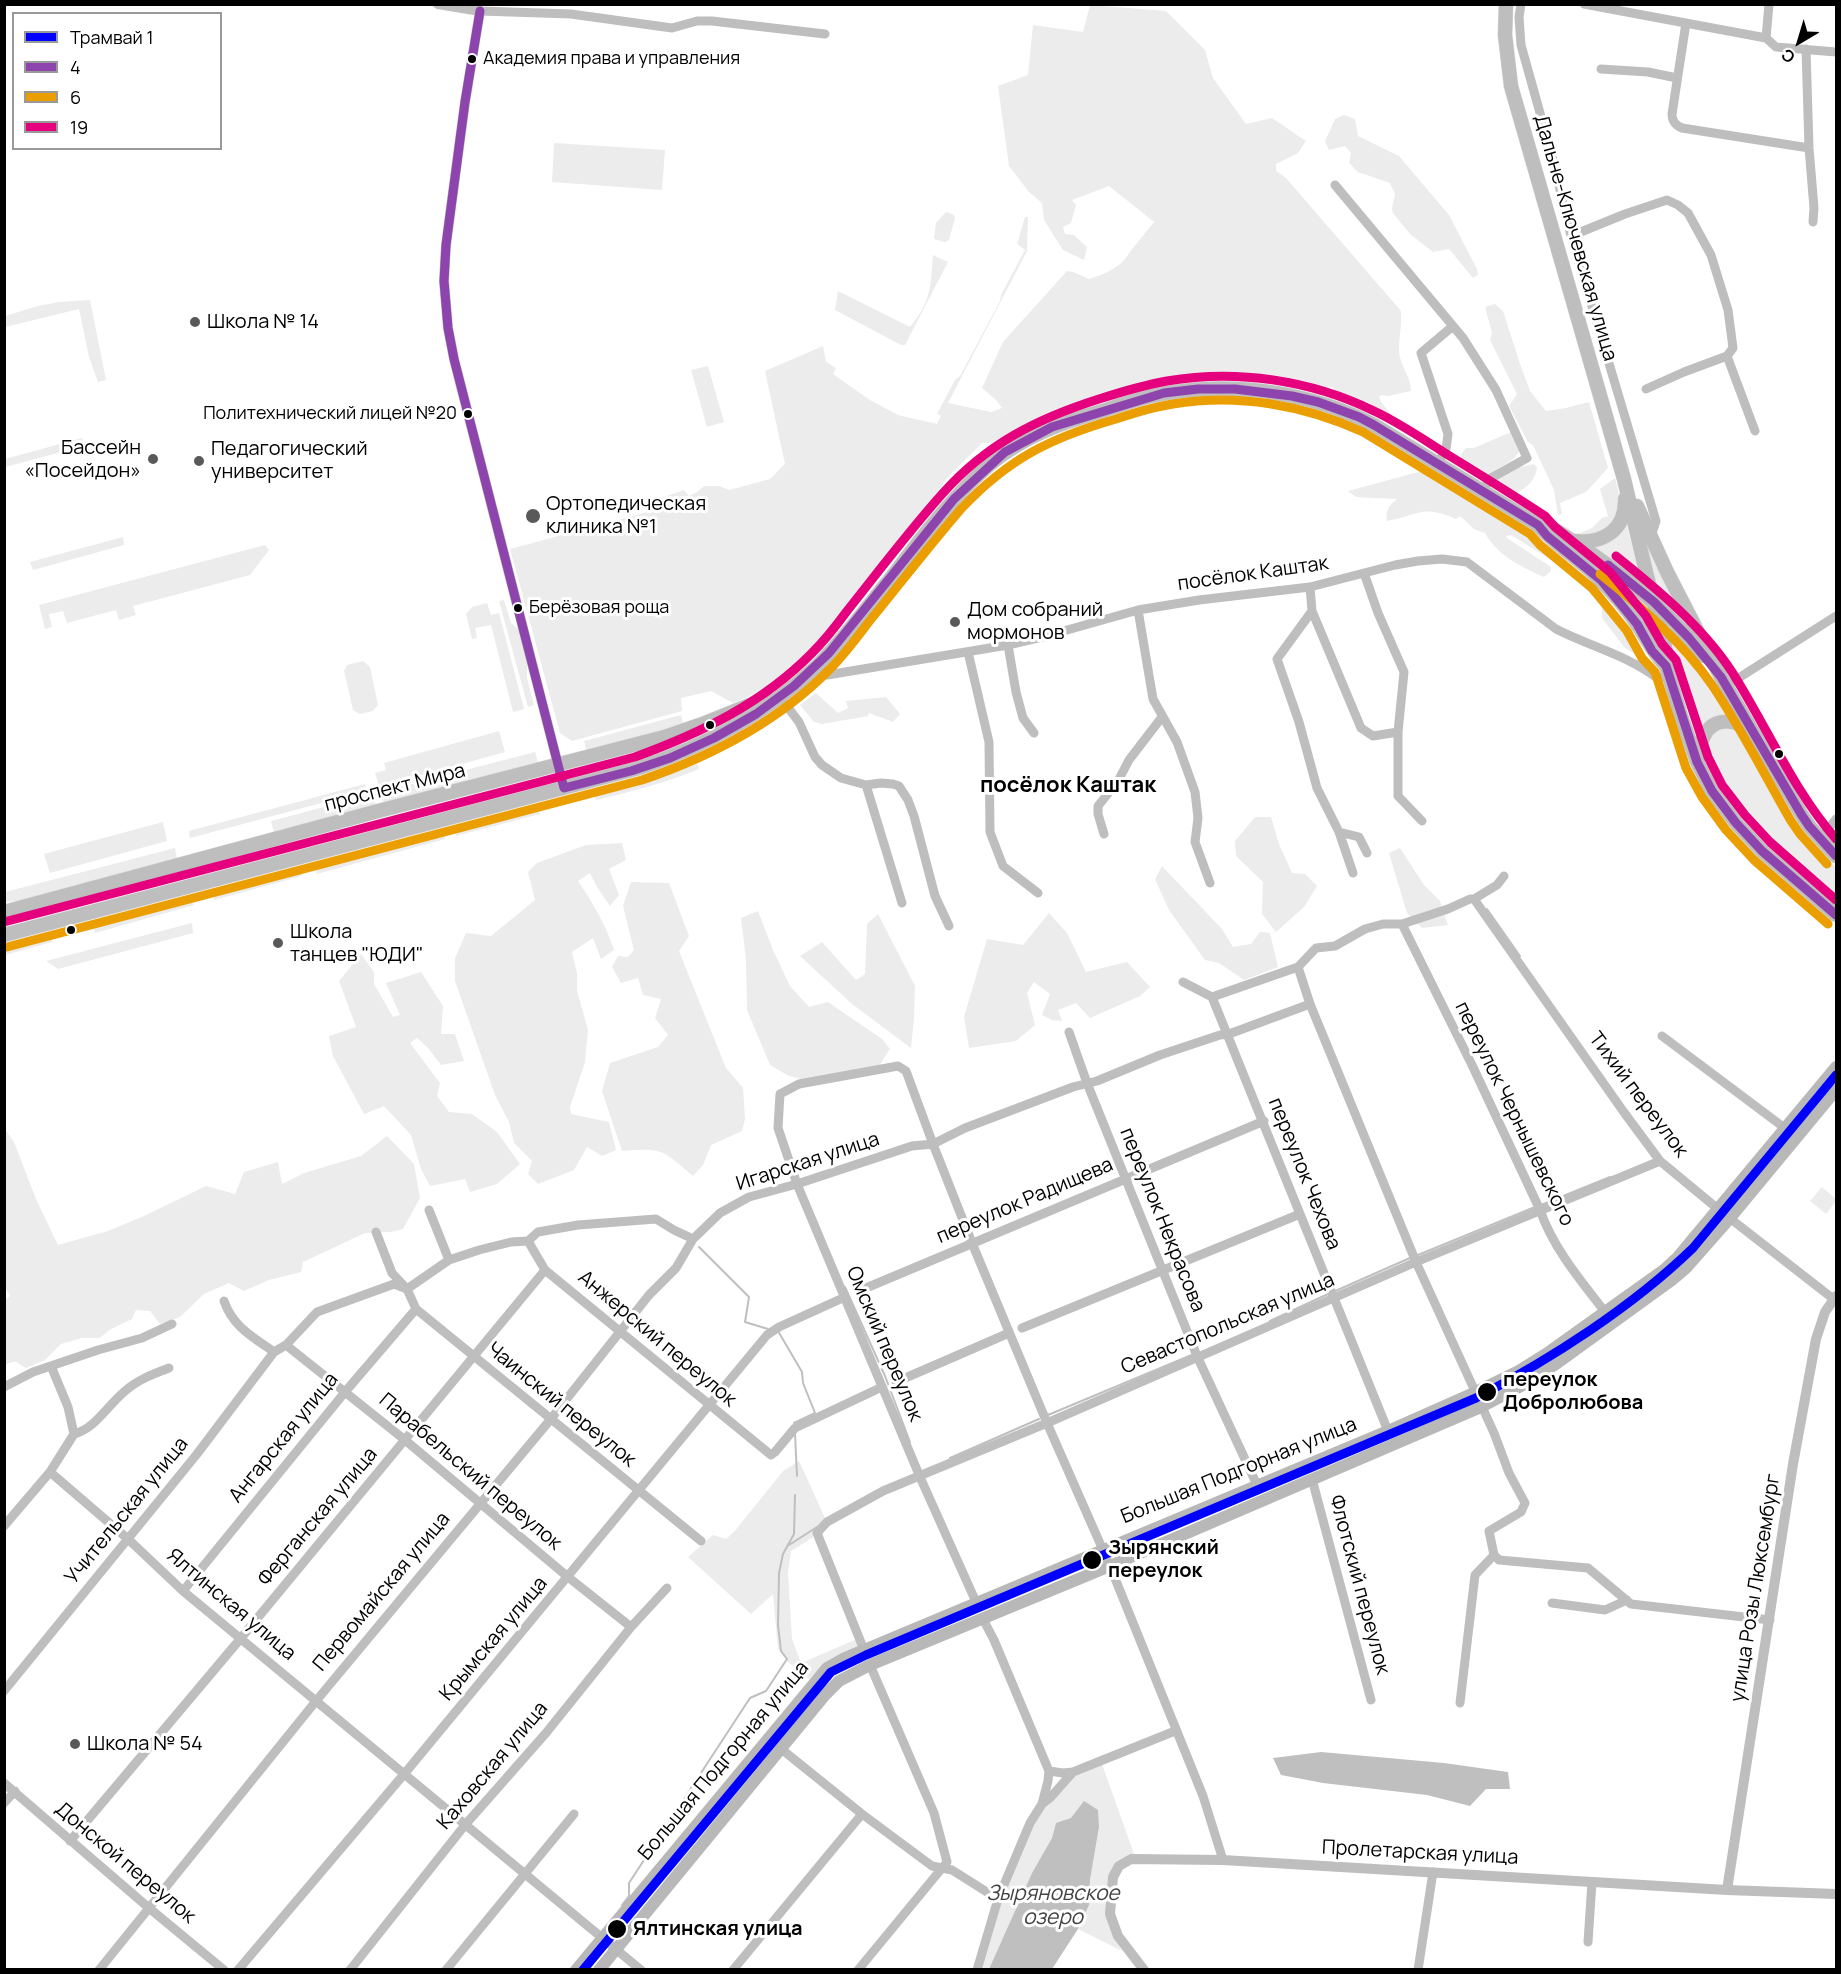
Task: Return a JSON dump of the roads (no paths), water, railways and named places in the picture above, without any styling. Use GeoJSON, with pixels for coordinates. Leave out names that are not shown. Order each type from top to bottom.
{"type":"FeatureCollection","features":[{"type":"Feature","properties":{"kind":"main road","name":"Дальне-Ключевская улица"},"geometry":{"type":"LineString","coordinates":[[1506,4],[1505,35],[1511,86],[1624,479],[1665,645],[1668,671],[1697,762],[1712,791],[1736,823],[1762,851],[1836,915]]}},
{"type":"Feature","properties":{"kind":"main road","name":"проспект Мира"},"geometry":{"type":"LineString","coordinates":[[4,935],[639,768],[671,757],[734,728],[780,697],[816,667],[954,499],[1005,452],[1034,435],[1071,420],[1141,399],[1182,391],[1235,389],[1261,392],[1318,402],[1359,417],[1538,525],[1547,536],[1601,580],[1637,624],[1652,651],[1668,671]]}},
{"type":"Feature","properties":{"kind":"main road","name":"Дальне-Ключевская улица"},"geometry":{"type":"LineString","coordinates":[[1624,479],[1667,572],[1724,681],[1801,814],[1836,856]]}},
{"type":"Feature","properties":{"kind":"main road"},"geometry":{"type":"LineString","coordinates":[[1572,541],[1593,542],[1602,539],[1617,526],[1625,508],[1624,479]]}},
{"type":"Feature","properties":{"kind":"main road"},"geometry":{"type":"LineString","coordinates":[[1538,525],[1552,528],[1607,564],[1654,602],[1689,638],[1724,681]]}},
{"type":"Feature","properties":{"kind":"main road","name":"проспект Мира"},"geometry":{"type":"LineString","coordinates":[[4,912],[664,737],[791,688]]}},
{"type":"Feature","properties":{"kind":"main road"},"geometry":{"type":"LineString","coordinates":[[1697,762],[1703,736],[1716,723],[1726,721],[1744,726],[1762,748]]}},
{"type":"Feature","properties":{"kind":"main road"},"geometry":{"type":"LineString","coordinates":[[382,810],[388,835]]}},
{"type":"Feature","properties":{"kind":"main road"},"geometry":{"type":"LineString","coordinates":[[194,862],[199,884]]}},
{"type":"Feature","properties":{"kind":"main road","name":"Большая Подгорная улица"},"geometry":{"type":"LineString","coordinates":[[576,1970],[827,1668],[845,1658],[976,1602],[1388,1431],[1474,1393],[1533,1362],[1664,1270],[1689,1245],[1836,1067]]}},
{"type":"Feature","properties":{"kind":"main road","name":"Большая Подгорная улица"},"geometry":{"type":"LineString","coordinates":[[599,1970],[780,1749],[839,1681],[870,1665],[1110,1566],[1481,1407],[1523,1385],[1556,1364],[1672,1280],[1700,1254],[1836,1090]]}},
{"type":"Feature","properties":{"kind":"street"},"geometry":{"type":"LineString","coordinates":[[438,4],[480,11],[572,14],[672,28],[697,21],[712,21],[825,34]]}},
{"type":"Feature","properties":{"kind":"street"},"geometry":{"type":"LineString","coordinates":[[1521,4],[1519,17],[1521,45],[1572,236],[1656,521],[1651,536]]}},
{"type":"Feature","properties":{"kind":"street"},"geometry":{"type":"LineString","coordinates":[[1584,4],[1766,38],[1776,47],[1836,52]]}},
{"type":"Feature","properties":{"kind":"street"},"geometry":{"type":"LineString","coordinates":[[1766,38],[1769,4]]}},
{"type":"Feature","properties":{"kind":"street"},"geometry":{"type":"LineString","coordinates":[[480,11],[446,245],[444,281],[448,328],[564,788]]}},
{"type":"Feature","properties":{"kind":"street"},"geometry":{"type":"LineString","coordinates":[[1686,23],[1672,114],[1673,122],[1682,128],[1809,148]]}},
{"type":"Feature","properties":{"kind":"street"},"geometry":{"type":"LineString","coordinates":[[1806,50],[1813,222]]}},
{"type":"Feature","properties":{"kind":"street"},"geometry":{"type":"LineString","coordinates":[[1601,69],[1648,72],[1677,78]]}},
{"type":"Feature","properties":{"kind":"street"},"geometry":{"type":"LineString","coordinates":[[1335,185],[1463,338],[1496,390],[1527,458],[1491,478],[1483,490]]}},
{"type":"Feature","properties":{"kind":"street"},"geometry":{"type":"LineString","coordinates":[[1572,236],[1667,200],[1688,213],[1710,255],[1728,310],[1732,348],[1727,356],[1646,389]]}},
{"type":"Feature","properties":{"kind":"street"},"geometry":{"type":"LineString","coordinates":[[1438,463],[1446,449],[1448,434],[1421,353],[1453,326]]}},
{"type":"Feature","properties":{"kind":"street"},"geometry":{"type":"LineString","coordinates":[[1727,356],[1755,431]]}},
{"type":"Feature","properties":{"kind":"street","name":"посёлок Каштак"},"geometry":{"type":"LineString","coordinates":[[816,667],[827,675],[968,652],[1046,636],[1138,610],[1199,600],[1310,587],[1418,561],[1442,559],[1467,562],[1556,629],[1641,666],[1657,678],[1668,671]]}},
{"type":"Feature","properties":{"kind":"street"},"geometry":{"type":"LineString","coordinates":[[1364,573],[1378,613],[1404,672],[1398,732],[1398,796],[1422,821]]}},
{"type":"Feature","properties":{"kind":"street"},"geometry":{"type":"LineString","coordinates":[[1310,587],[1312,610],[1361,728],[1373,736],[1398,732]]}},
{"type":"Feature","properties":{"kind":"street"},"geometry":{"type":"LineString","coordinates":[[1138,610],[1153,699],[1177,742],[1195,792],[1198,818],[1195,842],[1210,883]]}},
{"type":"Feature","properties":{"kind":"street"},"geometry":{"type":"LineString","coordinates":[[1312,610],[1277,658],[1299,722],[1317,788],[1339,832],[1353,873]]}},
{"type":"Feature","properties":{"kind":"street"},"geometry":{"type":"LineString","coordinates":[[1724,681],[1836,616]]}},
{"type":"Feature","properties":{"kind":"street"},"geometry":{"type":"LineString","coordinates":[[1008,645],[1020,710],[1034,733]]}},
{"type":"Feature","properties":{"kind":"street"},"geometry":{"type":"LineString","coordinates":[[968,652],[989,742],[990,832],[1003,866],[1038,893]]}},
{"type":"Feature","properties":{"kind":"street"},"geometry":{"type":"LineString","coordinates":[[780,697],[799,722],[814,757],[822,765],[840,778],[866,785],[894,784],[899,786],[914,816],[935,896],[949,926]]}},
{"type":"Feature","properties":{"kind":"street"},"geometry":{"type":"LineString","coordinates":[[1104,834],[1098,806],[1162,717]]}},
{"type":"Feature","properties":{"kind":"street"},"geometry":{"type":"LineString","coordinates":[[866,785],[902,903]]}},
{"type":"Feature","properties":{"kind":"street"},"geometry":{"type":"LineString","coordinates":[[1820,839],[1836,819]]}},
{"type":"Feature","properties":{"kind":"street"},"geometry":{"type":"LineString","coordinates":[[1339,832],[1359,837],[1367,853]]}},
{"type":"Feature","properties":{"kind":"street"},"geometry":{"type":"LineString","coordinates":[[1183,982],[1212,997],[1298,967],[1316,948],[1335,946],[1365,929],[1383,924],[1402,924],[1474,899],[1497,885],[1504,876]]}},
{"type":"Feature","properties":{"kind":"street","name":"Тихий переулок"},"geometry":{"type":"LineString","coordinates":[[1474,899],[1660,1161],[1718,1209],[1836,1298]]}},
{"type":"Feature","properties":{"kind":"street","name":"переулок Чернышевского"},"geometry":{"type":"LineString","coordinates":[[1402,924],[1472,1065],[1545,1225],[1575,1273],[1605,1312]]}},
{"type":"Feature","properties":{"kind":"street"},"geometry":{"type":"LineString","coordinates":[[1298,967],[1310,1004],[1416,1262],[1524,1503],[1521,1512],[1490,1531],[1494,1555],[1499,1560],[1588,1568],[1630,1604],[1770,1620]]}},
{"type":"Feature","properties":{"kind":"street","name":"переулок Чехова"},"geometry":{"type":"LineString","coordinates":[[1212,997],[1229,1034],[1388,1431]]}},
{"type":"Feature","properties":{"kind":"street","name":"Игарская улица"},"geometry":{"type":"LineString","coordinates":[[693,1239],[720,1213],[749,1197],[797,1184],[912,1146],[933,1144],[965,1128],[1097,1081],[1170,1052],[1229,1034],[1310,1004]]}},
{"type":"Feature","properties":{"kind":"street","name":"переулок Некрасова"},"geometry":{"type":"LineString","coordinates":[[1069,1032],[1087,1083],[1197,1356],[1257,1485]]}},
{"type":"Feature","properties":{"kind":"street"},"geometry":{"type":"LineString","coordinates":[[1662,1036],[1786,1129]]}},
{"type":"Feature","properties":{"kind":"street","name":"Омский переулок"},"geometry":{"type":"LineString","coordinates":[[933,1144],[906,1071],[898,1066],[799,1084],[780,1094],[778,1128],[797,1184],[920,1477],[976,1602]]}},
{"type":"Feature","properties":{"kind":"street","name":"переулок Радищева"},"geometry":{"type":"LineString","coordinates":[[866,1288],[1264,1121]]}},
{"type":"Feature","properties":{"kind":"street"},"geometry":{"type":"LineString","coordinates":[[933,1144],[1009,1333],[1110,1566],[1203,1796],[1223,1860]]}},
{"type":"Feature","properties":{"kind":"street","name":"Севастопольская улица"},"geometry":{"type":"LineString","coordinates":[[864,1650],[817,1533],[827,1522],[883,1491],[1416,1262],[1660,1161]]}},
{"type":"Feature","properties":{"kind":"street"},"geometry":{"type":"LineString","coordinates":[[429,1210],[448,1260]]}},
{"type":"Feature","properties":{"kind":"street"},"geometry":{"type":"LineString","coordinates":[[1022,1328],[1300,1214]]}},
{"type":"Feature","properties":{"kind":"street"},"geometry":{"type":"LineString","coordinates":[[224,1301],[229,1314],[240,1328],[274,1352],[286,1345],[317,1312],[394,1284],[407,1290],[448,1260],[511,1242],[528,1241],[538,1232],[578,1224],[656,1219],[693,1239]]}},
{"type":"Feature","properties":{"kind":"street","name":"Чаинский переулок"},"geometry":{"type":"LineString","coordinates":[[376,1232],[392,1273],[407,1290],[416,1309],[701,1541]]}},
{"type":"Feature","properties":{"kind":"street","name":"Первомайская улица"},"geometry":{"type":"LineString","coordinates":[[99,1970],[316,1701],[550,1420],[649,1295],[676,1268],[693,1239]]}},
{"type":"Feature","properties":{"kind":"street","name":"Анжерский переулок"},"geometry":{"type":"LineString","coordinates":[[528,1241],[545,1270],[768,1454],[773,1455],[795,1428],[882,1387]]}},
{"type":"Feature","properties":{"kind":"street","name":"Ферганская улица"},"geometry":{"type":"LineString","coordinates":[[70,1841],[545,1270]]}},
{"type":"Feature","properties":{"kind":"street","name":"Крымская улица"},"geometry":{"type":"LineString","coordinates":[[238,1970],[710,1407],[767,1335],[774,1329],[845,1297]]}},
{"type":"Feature","properties":{"kind":"street","name":"улица Розы Люксембург"},"geometry":{"type":"LineString","coordinates":[[1727,1890],[1793,1464],[1816,1339],[1824,1314],[1836,1298]]}},
{"type":"Feature","properties":{"kind":"street","name":"Ангарская улица"},"geometry":{"type":"LineString","coordinates":[[183,1592],[345,1392],[416,1309]]}},
{"type":"Feature","properties":{"kind":"street"},"geometry":{"type":"LineString","coordinates":[[4,1387],[33,1372],[142,1338],[172,1324]]}},
{"type":"Feature","properties":{"kind":"street"},"geometry":{"type":"LineString","coordinates":[[896,1382],[1009,1333]]}},
{"type":"Feature","properties":{"kind":"street","name":"Парабельский переулок"},"geometry":{"type":"LineString","coordinates":[[286,1345],[481,1502],[568,1577],[631,1627]]}},
{"type":"Feature","properties":{"kind":"street","name":"Учительская улица"},"geometry":{"type":"LineString","coordinates":[[4,1691],[197,1454],[274,1352]]}},
{"type":"Feature","properties":{"kind":"street"},"geometry":{"type":"LineString","coordinates":[[4,1526],[50,1472],[74,1434],[68,1407],[51,1366]]}},
{"type":"Feature","properties":{"kind":"street"},"geometry":{"type":"LineString","coordinates":[[74,1434],[84,1432],[138,1380],[170,1368]]}},
{"type":"Feature","properties":{"kind":"street","name":"Ялтинская улица"},"geometry":{"type":"LineString","coordinates":[[50,1472],[128,1539],[183,1592],[641,1970]]}},
{"type":"Feature","properties":{"kind":"street","name":"Флотский переулок"},"geometry":{"type":"LineString","coordinates":[[1312,1479],[1371,1700]]}},
{"type":"Feature","properties":{"kind":"street"},"geometry":{"type":"LineString","coordinates":[[1460,1703],[1475,1575],[1494,1555]]}},
{"type":"Feature","properties":{"kind":"street","name":"Каховская улица"},"geometry":{"type":"LineString","coordinates":[[350,1970],[465,1825],[546,1733],[631,1627],[667,1588]]}},
{"type":"Feature","properties":{"kind":"street"},"geometry":{"type":"LineString","coordinates":[[1552,1603],[1605,1610],[1627,1600]]}},
{"type":"Feature","properties":{"kind":"street"},"geometry":{"type":"LineString","coordinates":[[977,1970],[998,1899],[1030,1823],[1042,1804],[1049,1771],[983,1619]]}},
{"type":"Feature","properties":{"kind":"street"},"geometry":{"type":"LineString","coordinates":[[860,1969],[947,1862],[934,1813],[870,1665]]}},
{"type":"Feature","properties":{"kind":"street"},"geometry":{"type":"LineString","coordinates":[[1049,1771],[1073,1772],[1175,1731]]}},
{"type":"Feature","properties":{"kind":"street"},"geometry":{"type":"LineString","coordinates":[[780,1749],[932,1866],[952,1870],[998,1899]]}},
{"type":"Feature","properties":{"kind":"street"},"geometry":{"type":"LineString","coordinates":[[1042,1804],[1073,1772]]}},
{"type":"Feature","properties":{"kind":"street","name":"Донской переулок"},"geometry":{"type":"LineString","coordinates":[[4,1783],[224,1970]]}},
{"type":"Feature","properties":{"kind":"street"},"geometry":{"type":"LineString","coordinates":[[4,1803],[15,1791]]}},
{"type":"Feature","properties":{"kind":"street"},"geometry":{"type":"LineString","coordinates":[[446,1970],[574,1814]]}},
{"type":"Feature","properties":{"kind":"street"},"geometry":{"type":"LineString","coordinates":[[733,1970],[862,1814]]}},
{"type":"Feature","properties":{"kind":"street","name":"Пролетарская улица"},"geometry":{"type":"LineString","coordinates":[[1144,1970],[1118,1936],[1110,1914],[1113,1877],[1119,1866],[1131,1859],[1223,1860],[1727,1890],[1836,1894]]}},
{"type":"Feature","properties":{"kind":"street"},"geometry":{"type":"LineString","coordinates":[[1418,1970],[1433,1872]]}},
{"type":"Feature","properties":{"kind":"street"},"geometry":{"type":"LineString","coordinates":[[1588,1942],[1592,1882]]}},
{"type":"Feature","properties":{"kind":"water"},"geometry":{"type":"Polygon","coordinates":[[[1321,1752],[1444,1763],[1508,1772],[1510,1789],[1486,1789],[1470,1806],[1427,1795],[1323,1783],[1281,1775],[1273,1758],[1321,1752]]]}},
{"type":"Feature","properties":{"kind":"water","name":"Зыряновское озеро"},"geometry":{"type":"Polygon","coordinates":[[[1084,1801],[1098,1810],[1099,1827],[1090,1880],[1089,1905],[1078,1929],[1052,1969],[989,1969],[1032,1873],[1052,1838],[1056,1823],[1071,1818],[1084,1801]]]}},
{"type":"Feature","properties":{"kind":"waterway"},"geometry":{"type":"LineString","coordinates":[[1487,909],[1520,956]]}},
{"type":"Feature","properties":{"kind":"waterway"},"geometry":{"type":"LineString","coordinates":[[1541,1205],[1610,1177]]}},
{"type":"Feature","properties":{"kind":"waterway"},"geometry":{"type":"LineString","coordinates":[[1418,1255],[1535,1207]]}},
{"type":"Feature","properties":{"kind":"waterway"},"geometry":{"type":"LineString","coordinates":[[699,1247],[749,1297],[745,1322],[768,1329]]}},
{"type":"Feature","properties":{"kind":"waterway"},"geometry":{"type":"LineString","coordinates":[[1333,1292],[1410,1258]]}},
{"type":"Feature","properties":{"kind":"waterway"},"geometry":{"type":"LineString","coordinates":[[845,1287],[885,1376],[910,1442]]}},
{"type":"Feature","properties":{"kind":"waterway"},"geometry":{"type":"LineString","coordinates":[[1270,1321],[1328,1294]]}},
{"type":"Feature","properties":{"kind":"waterway"},"geometry":{"type":"LineString","coordinates":[[778,1331],[802,1372],[803,1383],[815,1413],[794,1423]]}},
{"type":"Feature","properties":{"kind":"waterway"},"geometry":{"type":"LineString","coordinates":[[1048,1414],[1194,1354]]}},
{"type":"Feature","properties":{"kind":"waterway"},"geometry":{"type":"LineString","coordinates":[[950,1458],[1039,1419]]}},
{"type":"Feature","properties":{"kind":"waterway"},"geometry":{"type":"LineString","coordinates":[[795,1434],[797,1476]]}},
{"type":"Feature","properties":{"kind":"waterway"},"geometry":{"type":"LineString","coordinates":[[622,1905],[629,1896],[629,1883],[750,1698],[766,1691],[787,1659],[781,1651],[778,1625],[779,1573],[783,1554],[794,1534],[795,1495]]}},
{"type":"Feature","properties":{"kind":"waterway"},"geometry":{"type":"LineString","coordinates":[[789,1545],[817,1527]]}},
{"type":"Feature","properties":{"kind":"tram line","name":"1"},"geometry":{"type":"LineString","coordinates":[[583,1970],[831,1672],[866,1655],[1476,1398],[1562,1349],[1644,1291],[1693,1248],[1836,1075]]}},
{"type":"Feature","properties":{"kind":"place","name":"Академия права и управления"},"geometry":{"type":"Point","coordinates":[472,59]}},
{"type":"Feature","properties":{"kind":"place","name":"Школа № 14"},"geometry":{"type":"Point","coordinates":[195,322]}},
{"type":"Feature","properties":{"kind":"place","name":"Политехнический лицей №20"},"geometry":{"type":"Point","coordinates":[468,414]}},
{"type":"Feature","properties":{"kind":"place","name":"Бассейн «Посейдон»"},"geometry":{"type":"Point","coordinates":[153,459]}},
{"type":"Feature","properties":{"kind":"place","name":"Педагогический университет"},"geometry":{"type":"Point","coordinates":[199,461]}},
{"type":"Feature","properties":{"kind":"place","name":"Ортопедическая клиника №1"},"geometry":{"type":"Point","coordinates":[533,516]}},
{"type":"Feature","properties":{"kind":"place","name":"Берёзовая роща"},"geometry":{"type":"Point","coordinates":[518,608]}},
{"type":"Feature","properties":{"kind":"place","name":"Дом собраний мормонов"},"geometry":{"type":"Point","coordinates":[955,622]}},
{"type":"Feature","properties":{"kind":"place","name":"Школа танцев \"ЮДИ\""},"geometry":{"type":"Point","coordinates":[278,943]}},
{"type":"Feature","properties":{"kind":"place","name":"переулок Добролюбова"},"geometry":{"type":"Point","coordinates":[1487,1392]}},
{"type":"Feature","properties":{"kind":"place","name":"Зырянский переулок"},"geometry":{"type":"Point","coordinates":[1092,1560]}},
{"type":"Feature","properties":{"kind":"place","name":"Школа № 54"},"geometry":{"type":"Point","coordinates":[75,1744]}},
{"type":"Feature","properties":{"kind":"place","name":"Ялтинская улица"},"geometry":{"type":"Point","coordinates":[617,1929]}},
{"type":"Feature","properties":{"kind":"district","name":"посёлок Каштак"},"geometry":{"type":"Point","coordinates":[1068,786]}}]}
